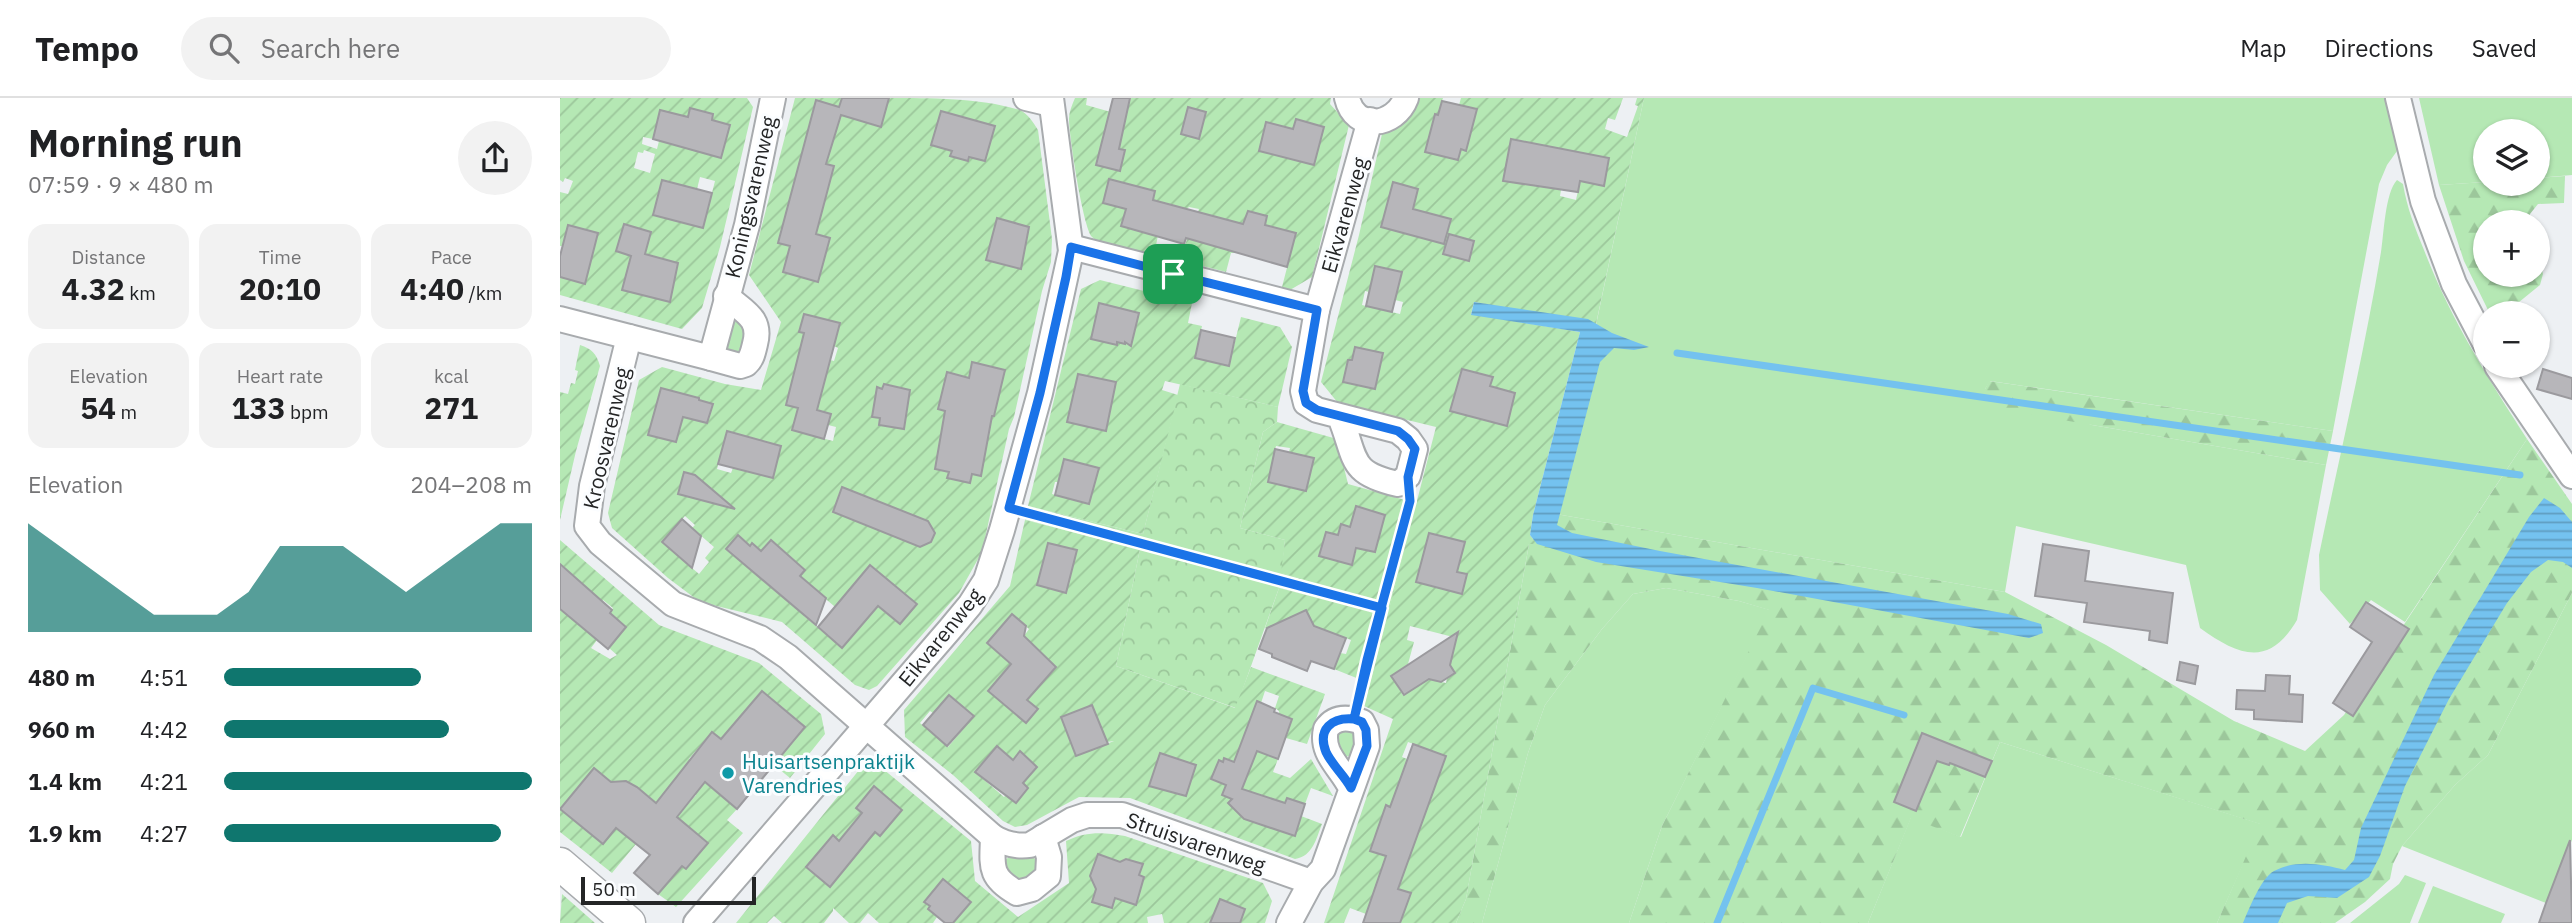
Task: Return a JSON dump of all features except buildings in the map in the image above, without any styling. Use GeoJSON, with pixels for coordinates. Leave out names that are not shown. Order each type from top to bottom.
{"type":"FeatureCollection","features":[{"type":"Feature","properties":{"kind":"street","name":"Koningsvarenweg"},"geometry":{"type":"LineString","coordinates":[[711,358],[747,225],[773,98]]}},
{"type":"Feature","properties":{"kind":"street"},"geometry":{"type":"LineString","coordinates":[[1026,98],[1051,101]]}},
{"type":"Feature","properties":{"kind":"street"},"geometry":{"type":"LineString","coordinates":[[1347,98],[1354,112],[1370,120],[1386,120],[1395,116],[1406,98]]}},
{"type":"Feature","properties":{"kind":"street"},"geometry":{"type":"LineString","coordinates":[[2398,98],[2423,201],[2454,284],[2473,320]]}},
{"type":"Feature","properties":{"kind":"street","name":"Eikvarenweg"},"geometry":{"type":"LineString","coordinates":[[696,923],[970,605],[986,580],[1009,508],[1040,393],[1071,247],[1051,101]]}},
{"type":"Feature","properties":{"kind":"street","name":"Eikvarenweg"},"geometry":{"type":"LineString","coordinates":[[1370,120],[1317,310],[1303,391],[1306,403],[1317,410],[1398,431],[1408,439],[1415,449],[1408,477]]}},
{"type":"Feature","properties":{"kind":"street"},"geometry":{"type":"LineString","coordinates":[[1071,247],[1317,310]]}},
{"type":"Feature","properties":{"kind":"street","name":"Koningsvarenweg"},"geometry":{"type":"LineString","coordinates":[[560,319],[740,366],[746,365],[752,356],[758,332],[756,323],[726,296]]}},
{"type":"Feature","properties":{"kind":"street","name":"Kroosvarenweg"},"geometry":{"type":"LineString","coordinates":[[629,337],[592,486],[587,526],[600,544],[673,604],[760,638],[817,681],[867,726]]}},
{"type":"Feature","properties":{"kind":"street"},"geometry":{"type":"LineString","coordinates":[[2505,378],[2572,476]]}},
{"type":"Feature","properties":{"kind":"street"},"geometry":{"type":"LineString","coordinates":[[1340,417],[1361,470],[1398,484],[1408,477]]}},
{"type":"Feature","properties":{"kind":"street"},"geometry":{"type":"LineString","coordinates":[[1289,923],[1311,882],[1323,869],[1367,746],[1368,739],[1362,722],[1336,719],[1330,723],[1324,736],[1325,749],[1351,788]]}},
{"type":"Feature","properties":{"kind":"street","name":"Struisvarenweg"},"geometry":{"type":"LineString","coordinates":[[867,726],[1002,842],[1023,846],[1087,815],[1122,815],[1311,882]]}},
{"type":"Feature","properties":{"kind":"street"},"geometry":{"type":"LineString","coordinates":[[993,837],[992,869],[995,876],[1017,892],[1032,889],[1048,876],[1049,857],[1043,837]]}},
{"type":"Feature","properties":{"kind":"street"},"geometry":{"type":"LineString","coordinates":[[560,864],[629,923]]}},
{"type":"Feature","properties":{"kind":"path"},"geometry":{"type":"LineString","coordinates":[[1354,719],[1410,501],[1408,477]]}},
{"type":"Feature","properties":{"kind":"path"},"geometry":{"type":"LineString","coordinates":[[1009,508],[1382,608]]}},
{"type":"Feature","properties":{"kind":"green space"},"geometry":{"type":"Polygon","coordinates":[[[560,98],[747,98],[753,107],[720,247],[702,308],[682,329],[560,295],[560,277],[585,283],[598,233],[568,225],[563,246],[560,246],[560,192],[568,194],[573,181],[565,178],[563,182],[560,180],[560,98]],[[691,108],[688,117],[661,110],[653,139],[643,137],[642,144],[657,149],[659,141],[703,153],[706,144],[724,149],[730,125],[712,120],[713,114],[691,108]],[[644,150],[643,153],[638,152],[634,168],[650,173],[655,154],[644,150]],[[700,177],[697,189],[681,185],[679,194],[653,215],[703,228],[715,181],[700,177]]]}},
{"type":"Feature","properties":{"kind":"green space"},"geometry":{"type":"Polygon","coordinates":[[[795,98],[842,98],[838,114],[880,127],[889,98],[989,103],[1020,110],[1038,130],[1052,239],[1051,262],[1009,429],[982,552],[959,593],[877,686],[869,690],[855,685],[782,622],[700,602],[668,578],[612,528],[608,513],[639,380],[662,367],[725,384],[761,390],[781,322],[749,275],[795,98]],[[816,101],[809,125],[835,133],[816,101]],[[941,111],[931,145],[952,151],[951,155],[985,161],[995,127],[941,111]],[[997,219],[986,260],[1020,269],[1028,227],[997,219]],[[830,238],[779,243],[790,246],[783,272],[830,238]],[[804,314],[799,331],[804,333],[799,352],[834,361],[838,348],[834,346],[840,323],[804,314]],[[972,362],[969,378],[947,373],[939,403],[994,416],[1005,370],[972,362]],[[793,380],[786,405],[798,408],[810,435],[833,441],[836,427],[828,425],[817,410],[823,388],[793,380]],[[884,384],[882,389],[877,388],[875,397],[899,402],[902,388],[884,384]],[[661,388],[648,435],[676,442],[683,417],[693,419],[699,398],[661,388]],[[727,432],[717,469],[731,473],[733,468],[773,478],[781,446],[727,432]],[[941,438],[935,468],[949,472],[948,478],[970,483],[972,474],[981,475],[941,438]],[[842,488],[833,512],[914,544],[842,488]],[[685,516],[662,542],[699,574],[709,562],[705,558],[714,547],[692,528],[695,525],[685,516]],[[770,540],[748,567],[782,596],[805,570],[770,540]],[[871,565],[853,586],[899,624],[916,604],[871,565]],[[821,595],[804,616],[842,648],[860,628],[821,595]]]}},
{"type":"Feature","properties":{"kind":"green space"},"geometry":{"type":"Polygon","coordinates":[[[1075,98],[1087,98],[1086,105],[1125,116],[1127,98],[1331,98],[1330,104],[1349,125],[1312,277],[1290,290],[1282,287],[1296,233],[1265,225],[1267,216],[1256,213],[1243,222],[1235,253],[1231,253],[1226,272],[1179,260],[1199,209],[1189,207],[1158,235],[1154,256],[1097,241],[1088,230],[1071,143],[1069,116],[1075,98]],[[1188,108],[1181,134],[1199,138],[1205,112],[1188,108]],[[1296,120],[1293,129],[1266,122],[1259,150],[1314,165],[1324,127],[1296,120]],[[1109,180],[1126,209],[1121,226],[1145,232],[1155,191],[1109,180]]]}},
{"type":"Feature","properties":{"kind":"green space"},"geometry":{"type":"Polygon","coordinates":[[[1419,98],[1443,98],[1442,101],[1450,103],[1446,117],[1435,114],[1425,152],[1458,160],[1468,123],[1476,109],[1459,105],[1461,98],[1623,98],[1615,120],[1608,118],[1605,129],[1627,137],[1638,106],[1635,105],[1637,98],[1644,98],[1596,324],[1474,302],[1471,314],[1580,332],[1533,515],[1530,535],[1537,544],[1529,544],[1466,899],[1456,923],[1400,923],[1410,893],[1377,882],[1366,914],[1350,908],[1344,923],[1324,923],[1393,719],[1364,706],[1436,427],[1338,403],[1321,382],[1382,134],[1404,119],[1419,98]],[[1511,140],[1504,181],[1528,185],[1530,172],[1563,178],[1560,196],[1576,200],[1580,181],[1604,185],[1609,158],[1511,140]],[[1393,183],[1381,226],[1446,236],[1451,219],[1413,209],[1418,189],[1393,183]],[[1376,266],[1369,292],[1365,291],[1362,305],[1400,314],[1403,302],[1395,300],[1401,272],[1376,266]],[[1355,347],[1352,360],[1348,360],[1343,382],[1375,389],[1383,353],[1355,347]],[[1429,533],[1416,582],[1462,594],[1467,575],[1457,572],[1464,542],[1429,533]],[[1410,626],[1407,640],[1414,642],[1408,664],[1391,676],[1403,695],[1429,679],[1446,683],[1447,678],[1455,673],[1450,665],[1457,638],[1410,626]],[[1408,742],[1402,757],[1407,759],[1400,779],[1446,756],[1408,742]],[[1386,805],[1407,863],[1423,818],[1386,805]]]}},
{"type":"Feature","properties":{"kind":"green space"},"geometry":{"type":"Polygon","coordinates":[[[1644,98],[2389,98],[2397,151],[2379,184],[2333,431],[1990,381],[1985,389],[2092,425],[2326,465],[2297,620],[2286,635],[2276,645],[2264,651],[2240,650],[2200,628],[2186,565],[2016,526],[2005,592],[1556,514],[1644,98]]]}},
{"type":"Feature","properties":{"kind":"green space"},"geometry":{"type":"Polygon","coordinates":[[[2419,98],[2572,98],[2572,175],[2550,177],[2550,119],[2473,119],[2473,183],[2439,185],[2419,98]]]}},
{"type":"Feature","properties":{"kind":"green space"},"geometry":{"type":"Polygon","coordinates":[[[2565,176],[2564,203],[2538,204],[2533,210],[2473,210],[2473,279],[2464,261],[2439,185],[2473,183],[2473,196],[2550,196],[2550,177],[2565,176]]]}},
{"type":"Feature","properties":{"kind":"green space"},"geometry":{"type":"Polygon","coordinates":[[[2397,180],[2403,184],[2414,226],[2434,275],[2473,351],[2473,378],[2489,378],[2527,439],[2405,622],[2371,600],[2350,624],[2320,590],[2319,555],[2367,328],[2387,203],[2397,180]]]}},
{"type":"Feature","properties":{"kind":"green space"},"geometry":{"type":"Polygon","coordinates":[[[1100,280],[1192,303],[1188,323],[1202,326],[1195,358],[1229,366],[1241,317],[1280,327],[1292,347],[1278,407],[1165,381],[1162,390],[1178,395],[1143,534],[1028,506],[1081,289],[1100,280]],[[1100,304],[1091,339],[1116,345],[1117,342],[1131,345],[1100,304]],[[1078,374],[1106,431],[1116,383],[1078,374]],[[1065,459],[1058,482],[1055,482],[1052,494],[1089,504],[1099,468],[1065,459]]]}},
{"type":"Feature","properties":{"kind":"green space"},"geometry":{"type":"Polygon","coordinates":[[[2477,287],[2538,287],[2520,301],[2484,301],[2477,287]]]}},
{"type":"Feature","properties":{"kind":"green space"},"geometry":{"type":"Polygon","coordinates":[[[737,321],[747,326],[742,356],[724,351],[729,325],[737,321]]]}},
{"type":"Feature","properties":{"kind":"green space"},"geometry":{"type":"Polygon","coordinates":[[[580,345],[593,352],[600,366],[560,520],[560,392],[568,394],[571,383],[575,384],[580,345]]]}},
{"type":"Feature","properties":{"kind":"green space"},"geometry":{"type":"Polygon","coordinates":[[[1989,381],[2333,431],[2326,465],[2005,410],[1985,402],[1985,389],[1989,381]]]}},
{"type":"Feature","properties":{"kind":"green space"},"geometry":{"type":"Polygon","coordinates":[[[1180,384],[1278,407],[1277,422],[1263,432],[1240,528],[1285,540],[1282,573],[1378,599],[1405,500],[1417,503],[1364,706],[1353,704],[1375,614],[1279,588],[1236,708],[1116,666],[1140,549],[1025,520],[1028,506],[1143,534],[1180,384]]]}},
{"type":"Feature","properties":{"kind":"green space"},"geometry":{"type":"Polygon","coordinates":[[[1277,422],[1337,439],[1348,484],[1405,500],[1378,600],[1281,573],[1285,540],[1240,528],[1263,432],[1277,422]],[[1276,446],[1268,481],[1306,491],[1314,458],[1289,452],[1290,448],[1276,446]],[[1356,507],[1350,527],[1341,524],[1338,535],[1352,564],[1357,548],[1375,552],[1385,515],[1356,507]]]}},
{"type":"Feature","properties":{"kind":"green space"},"geometry":{"type":"Polygon","coordinates":[[[2527,439],[2572,504],[2572,593],[2488,755],[2455,785],[2402,846],[2393,864],[2390,879],[2365,902],[2335,923],[2217,923],[2260,824],[2000,742],[1960,837],[1911,818],[1868,923],[1629,923],[1662,826],[1769,610],[1739,601],[1666,588],[1633,594],[1602,629],[1545,705],[1528,753],[1482,923],[1456,923],[1466,899],[1529,544],[1556,514],[2005,592],[2106,645],[2234,721],[2305,751],[2344,715],[2527,439]]]}},
{"type":"Feature","properties":{"kind":"green space"},"geometry":{"type":"Polygon","coordinates":[[[1025,520],[1140,549],[1116,666],[1235,708],[1251,667],[1325,694],[1307,744],[1286,738],[1292,720],[1279,714],[1275,708],[1279,696],[1265,691],[1261,703],[1257,702],[1240,745],[1278,759],[1273,772],[1290,778],[1311,759],[1333,796],[1311,788],[1305,804],[1287,798],[1285,803],[1239,792],[1228,803],[1242,817],[1245,815],[1295,835],[1301,816],[1322,824],[1310,851],[1295,859],[1130,798],[1079,797],[1027,825],[1015,827],[1003,821],[953,775],[905,737],[904,710],[1010,586],[1025,520]],[[1048,543],[1037,585],[1066,593],[1077,550],[1048,543]],[[1012,614],[987,643],[1030,680],[1045,679],[1056,667],[1024,636],[1029,629],[1012,614]],[[949,695],[933,713],[930,711],[920,723],[948,747],[974,716],[949,695]],[[1092,705],[1061,717],[1076,756],[1114,741],[1107,742],[1092,705]],[[997,747],[975,772],[1004,797],[1006,795],[1016,803],[1028,788],[1019,779],[1025,772],[1030,775],[1037,767],[1020,752],[1013,760],[997,747]],[[1160,753],[1149,786],[1186,795],[1196,765],[1160,753]]]}},
{"type":"Feature","properties":{"kind":"green space"},"geometry":{"type":"Polygon","coordinates":[[[560,540],[659,625],[759,663],[821,714],[825,734],[790,778],[774,765],[764,777],[712,732],[689,759],[737,809],[727,820],[743,833],[676,907],[658,894],[680,863],[686,868],[708,843],[677,817],[696,795],[684,786],[612,873],[560,832],[560,540]],[[603,600],[582,627],[597,640],[591,648],[610,659],[617,655],[609,648],[626,627],[610,613],[613,608],[603,600]],[[622,781],[617,788],[561,808],[603,844],[616,828],[659,805],[637,787],[622,781]]]}},
{"type":"Feature","properties":{"kind":"green space"},"geometry":{"type":"Polygon","coordinates":[[[1279,588],[1375,613],[1359,679],[1334,669],[1340,653],[1346,654],[1351,640],[1314,626],[1306,610],[1287,619],[1294,635],[1265,628],[1279,588]]]}},
{"type":"Feature","properties":{"kind":"green space"},"geometry":{"type":"Polygon","coordinates":[[[1666,588],[1739,601],[1770,610],[1662,826],[1629,923],[1482,923],[1528,753],[1545,705],[1602,629],[1633,594],[1666,588]]]}},
{"type":"Feature","properties":{"kind":"green space"},"geometry":{"type":"Polygon","coordinates":[[[2572,593],[2572,840],[2546,903],[2402,846],[2455,785],[2488,755],[2572,593]]]}},
{"type":"Feature","properties":{"kind":"green space"},"geometry":{"type":"Polygon","coordinates":[[[1344,729],[1356,735],[1353,755],[1345,757],[1333,737],[1344,729]]]}},
{"type":"Feature","properties":{"kind":"green space"},"geometry":{"type":"Polygon","coordinates":[[[2000,742],[2261,824],[2217,923],[1868,923],[1911,817],[1961,837],[2000,742]]]}},
{"type":"Feature","properties":{"kind":"green space"},"geometry":{"type":"Polygon","coordinates":[[[883,769],[971,841],[975,881],[1018,917],[1069,883],[1066,841],[1081,835],[1102,833],[1125,836],[1263,883],[1272,901],[1265,923],[1240,923],[1245,909],[1220,899],[1210,923],[1164,923],[1162,914],[1147,917],[1148,923],[953,923],[970,902],[943,879],[924,902],[937,917],[933,923],[879,923],[868,913],[860,923],[849,923],[833,908],[824,923],[782,923],[774,916],[767,923],[736,923],[859,770],[883,769]],[[874,787],[856,808],[862,813],[858,818],[880,836],[902,810],[874,787]],[[832,836],[807,867],[856,855],[832,836]],[[1098,854],[1090,876],[1096,889],[1093,902],[1112,908],[1115,898],[1128,902],[1131,892],[1139,894],[1144,877],[1139,875],[1142,864],[1126,859],[1120,862],[1098,854]]]}},
{"type":"Feature","properties":{"kind":"green space"},"geometry":{"type":"Polygon","coordinates":[[[1010,856],[1032,857],[1041,868],[1021,882],[1006,874],[1003,862],[1010,856]]]}},
{"type":"Feature","properties":{"kind":"green space"},"geometry":{"type":"Polygon","coordinates":[[[2405,875],[2426,883],[2410,923],[2350,923],[2399,884],[2405,875]]]}},
{"type":"Feature","properties":{"kind":"green space"},"geometry":{"type":"Polygon","coordinates":[[[2433,886],[2505,914],[2501,923],[2418,923],[2433,886]]]}},
{"type":"Feature","properties":{"kind":"green space"},"geometry":{"type":"Polygon","coordinates":[[[562,894],[595,923],[560,923],[562,894]]]}},
{"type":"Feature","properties":{"kind":"water"},"geometry":{"type":"Polygon","coordinates":[[[1474,302],[1588,319],[1612,333],[1649,347],[1634,350],[1614,348],[1600,362],[1557,525],[1572,533],[1660,551],[2008,614],[2041,624],[2043,633],[2029,638],[1757,588],[1596,562],[1537,544],[1530,535],[1533,515],[1580,332],[1471,315],[1474,302]]]}},
{"type":"Feature","properties":{"kind":"water"},"geometry":{"type":"Polygon","coordinates":[[[2544,498],[2560,508],[2572,522],[2572,568],[2563,562],[2548,560],[2531,572],[2507,603],[2449,699],[2405,786],[2380,856],[2369,877],[2337,898],[2308,896],[2287,903],[2278,923],[2243,923],[2260,887],[2274,871],[2300,864],[2345,870],[2354,860],[2361,828],[2434,675],[2529,517],[2544,498]]]}},
{"type":"Feature","properties":{"kind":"waterway"},"geometry":{"type":"LineString","coordinates":[[1677,353],[2520,475]]}},
{"type":"Feature","properties":{"kind":"waterway"},"geometry":{"type":"LineString","coordinates":[[1717,923],[1813,688],[1904,715]]}},
{"type":"Feature","properties":{"kind":"place","name":"Huisartsenpraktijk Varendries"},"geometry":{"type":"Point","coordinates":[728,773]}},
{"type":"Feature","properties":{"kind":"route"},"geometry":{"type":"LineString","coordinates":[[1173,274],[1071,247],[1040,393],[1009,508],[1382,608],[1354,719],[1336,719],[1330,723],[1324,736],[1325,749],[1330,759],[1351,788],[1368,739],[1362,722],[1354,719],[1410,501],[1408,477],[1415,449],[1398,431],[1340,417],[1317,410],[1306,403],[1303,391],[1317,310],[1173,274]]}}]}
